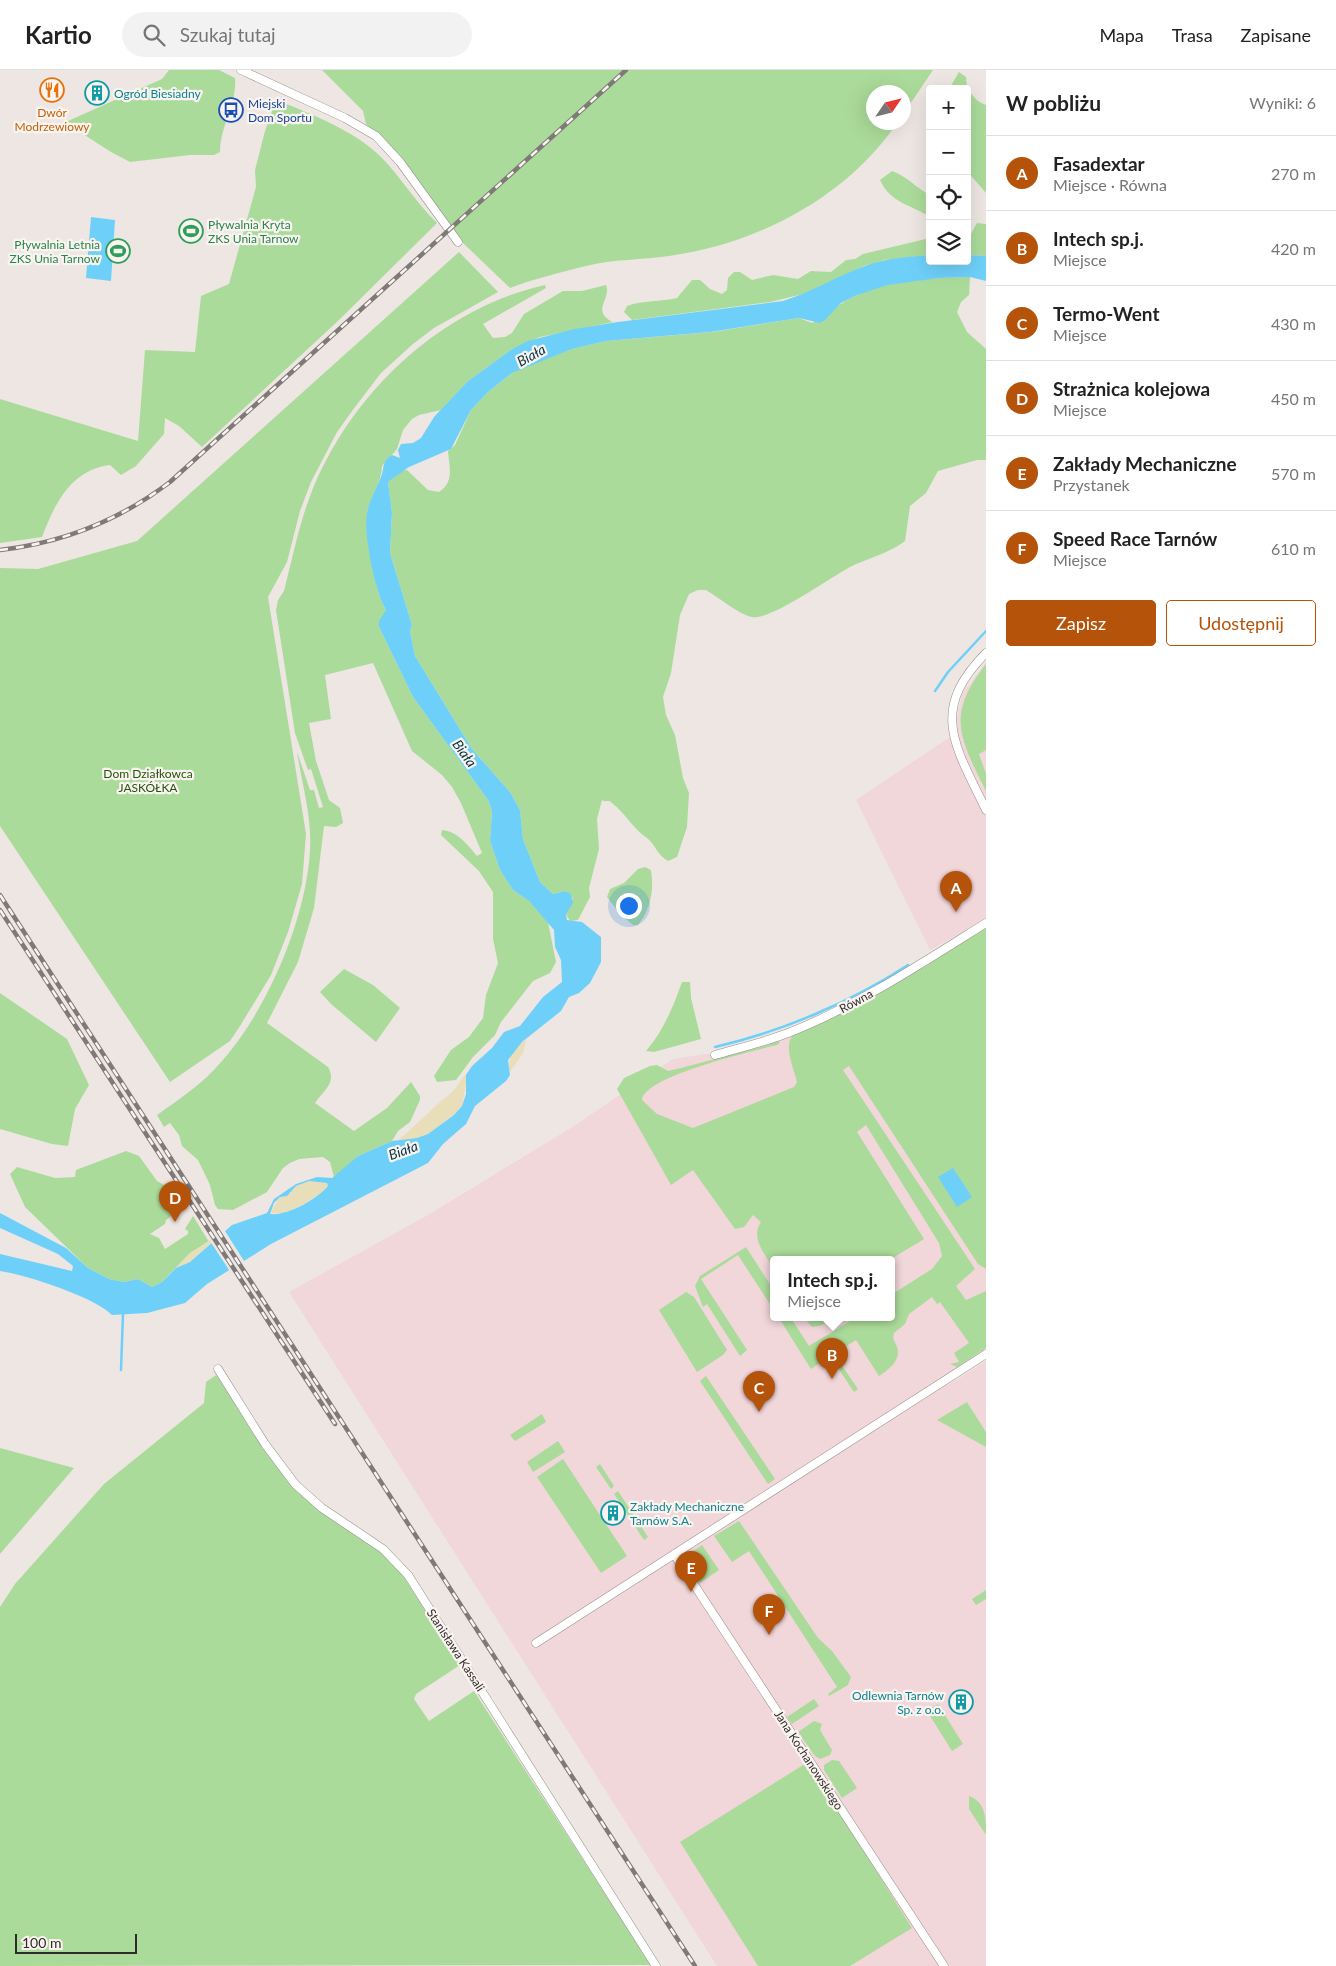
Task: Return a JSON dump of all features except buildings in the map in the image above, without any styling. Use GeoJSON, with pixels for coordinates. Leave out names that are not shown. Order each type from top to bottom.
{"type":"FeatureCollection","features":[{"type":"Feature","properties":{"kind":"street"},"geometry":{"type":"LineString","coordinates":[[241,70],[345,118],[376,136],[400,162],[458,242]]}},
{"type":"Feature","properties":{"kind":"street"},"geometry":{"type":"LineString","coordinates":[[986,653],[961,683],[952,708],[952,721],[953,734],[961,758],[986,810]]}},
{"type":"Feature","properties":{"kind":"street","name":"Równa"},"geometry":{"type":"LineString","coordinates":[[715,1055],[788,1033],[838,1010],[894,980],[986,923]]}},
{"type":"Feature","properties":{"kind":"street"},"geometry":{"type":"LineString","coordinates":[[536,1643],[986,1354]]}},
{"type":"Feature","properties":{"kind":"street","name":"Stanisława Kassali"},"geometry":{"type":"LineString","coordinates":[[218,1368],[265,1444],[295,1484],[322,1508],[383,1549],[408,1576],[656,1966]]}},
{"type":"Feature","properties":{"kind":"street","name":"Jana Kochanowskiego"},"geometry":{"type":"LineString","coordinates":[[674,1554],[944,1966]]}},
{"type":"Feature","properties":{"kind":"shaded area"},"geometry":{"type":"Polygon","coordinates":[[[986,662],[986,920],[930,950],[856,800],[953,735],[962,694],[986,662]]]}},
{"type":"Feature","properties":{"kind":"shaded area","name":"Zakłady Mechaniczne Tarnów S.A."},"geometry":{"type":"Polygon","coordinates":[[[857,1000],[986,1208],[986,1348],[943,1377],[948,1385],[986,1361],[986,1966],[717,1966],[289,1292],[428,1215],[571,1128],[673,1059],[707,1054],[715,1055],[760,1042],[857,1000]]]}},
{"type":"Feature","properties":{"kind":"green space"},"geometry":{"type":"Polygon","coordinates":[[[169,70],[219,70],[235,78],[234,97],[223,133],[220,152],[214,155],[190,155],[130,162],[69,125],[68,121],[162,79],[169,70]]]}},
{"type":"Feature","properties":{"kind":"green space"},"geometry":{"type":"Polygon","coordinates":[[[322,70],[933,70],[911,103],[911,85],[866,85],[866,130],[891,130],[853,173],[797,213],[735,241],[702,250],[669,256],[596,264],[510,288],[463,243],[396,152],[366,124],[363,111],[322,70]]]}},
{"type":"Feature","properties":{"kind":"green space"},"geometry":{"type":"Polygon","coordinates":[[[959,72],[966,77],[967,85],[951,85],[959,72]]]}},
{"type":"Feature","properties":{"kind":"green space"},"geometry":{"type":"Polygon","coordinates":[[[971,92],[974,98],[986,105],[986,193],[971,176],[971,92]]]}},
{"type":"Feature","properties":{"kind":"green space"},"geometry":{"type":"Polygon","coordinates":[[[276,100],[345,131],[370,147],[388,164],[437,223],[339,320],[202,447],[179,426],[165,418],[164,434],[136,466],[121,475],[110,465],[96,468],[85,474],[66,490],[53,512],[42,537],[0,543],[0,399],[138,441],[145,350],[195,352],[201,296],[229,284],[256,187],[255,170],[265,131],[276,100]]]}},
{"type":"Feature","properties":{"kind":"green space"},"geometry":{"type":"Polygon","coordinates":[[[892,171],[926,193],[926,215],[895,199],[884,188],[880,180],[892,171]]]}},
{"type":"Feature","properties":{"kind":"green space"},"geometry":{"type":"Polygon","coordinates":[[[977,223],[986,224],[986,256],[971,255],[971,234],[977,223]]]}},
{"type":"Feature","properties":{"kind":"green space"},"geometry":{"type":"Polygon","coordinates":[[[926,239],[926,255],[884,260],[864,266],[807,293],[770,302],[632,320],[624,312],[627,306],[633,304],[677,298],[692,280],[700,280],[710,289],[722,294],[727,290],[728,278],[734,272],[740,272],[752,280],[773,275],[798,279],[811,271],[831,272],[846,260],[855,259],[863,254],[926,239]]]}},
{"type":"Feature","properties":{"kind":"green space","name":"Dom Działkowca JASKÓŁKA"},"geometry":{"type":"Polygon","coordinates":[[[459,252],[498,292],[434,328],[413,344],[381,373],[355,407],[337,432],[311,482],[300,511],[287,562],[268,597],[306,834],[302,884],[288,932],[271,975],[230,1041],[170,1082],[0,826],[0,568],[38,569],[137,541],[459,252]]]}},
{"type":"Feature","properties":{"kind":"green space"},"geometry":{"type":"Polygon","coordinates":[[[970,277],[969,295],[961,302],[957,312],[967,332],[986,349],[986,460],[977,460],[938,471],[926,493],[910,506],[905,541],[885,553],[850,567],[786,606],[761,616],[752,617],[735,609],[706,590],[698,590],[689,594],[680,615],[671,673],[663,697],[666,715],[675,735],[683,778],[689,793],[687,827],[677,857],[668,861],[664,859],[650,840],[638,831],[617,807],[611,802],[602,800],[597,819],[599,849],[589,888],[590,897],[578,920],[570,921],[566,914],[573,898],[565,891],[553,894],[540,882],[523,839],[520,810],[510,792],[472,749],[415,656],[410,631],[412,625],[390,553],[392,512],[388,482],[402,471],[407,470],[428,490],[439,492],[444,488],[449,478],[448,451],[455,445],[471,410],[488,392],[512,373],[572,349],[606,341],[712,332],[799,318],[812,323],[849,299],[869,290],[912,280],[970,277]]]}},
{"type":"Feature","properties":{"kind":"green space"},"geometry":{"type":"Polygon","coordinates":[[[545,285],[546,288],[483,324],[493,338],[505,337],[512,333],[524,314],[563,291],[582,291],[606,285],[607,290],[602,309],[606,318],[613,322],[540,337],[512,349],[468,381],[441,410],[419,415],[412,419],[403,430],[397,449],[382,466],[382,472],[368,509],[367,531],[374,576],[386,610],[379,627],[413,697],[488,800],[492,811],[490,841],[500,870],[513,890],[529,901],[548,922],[556,962],[550,973],[533,981],[501,1022],[495,1035],[473,1057],[456,1080],[437,1082],[434,1076],[451,1050],[469,1037],[483,1018],[486,995],[498,963],[493,939],[493,892],[479,871],[441,835],[442,830],[453,833],[462,839],[477,856],[482,853],[461,803],[452,787],[442,775],[412,751],[373,663],[325,675],[331,719],[309,723],[316,761],[329,800],[340,808],[343,823],[336,827],[324,826],[314,908],[298,962],[267,1023],[328,1067],[331,1078],[330,1082],[315,1103],[354,1131],[387,1108],[411,1082],[420,1096],[420,1100],[410,1122],[398,1131],[392,1141],[358,1156],[338,1175],[334,1177],[330,1162],[323,1157],[299,1159],[283,1168],[267,1192],[233,1210],[218,1209],[215,1205],[210,1185],[198,1160],[182,1146],[179,1135],[170,1123],[164,1127],[157,1115],[200,1083],[221,1062],[241,1037],[275,977],[289,944],[307,880],[310,838],[308,813],[297,752],[310,790],[314,790],[319,808],[323,807],[311,769],[308,770],[295,733],[276,610],[278,600],[284,591],[298,533],[309,499],[326,462],[347,426],[372,393],[401,363],[433,336],[468,314],[506,297],[545,285]]]}},
{"type":"Feature","properties":{"kind":"green space"},"geometry":{"type":"Polygon","coordinates":[[[986,664],[986,750],[979,754],[986,774],[986,791],[964,741],[961,712],[973,682],[986,664]]]}},
{"type":"Feature","properties":{"kind":"green space"},"geometry":{"type":"Polygon","coordinates":[[[645,867],[651,870],[652,885],[649,906],[638,925],[633,925],[621,915],[607,897],[610,889],[624,883],[638,869],[645,867]]]}},
{"type":"Feature","properties":{"kind":"green space"},"geometry":{"type":"Polygon","coordinates":[[[986,927],[986,1269],[978,1264],[849,1066],[843,1070],[975,1269],[956,1286],[966,1300],[986,1291],[986,1348],[957,1367],[950,1364],[959,1362],[954,1353],[969,1343],[940,1302],[937,1304],[932,1297],[909,1314],[905,1324],[894,1333],[898,1356],[893,1364],[879,1376],[856,1340],[834,1354],[858,1389],[854,1392],[830,1356],[811,1369],[781,1321],[793,1321],[809,1346],[850,1321],[895,1321],[895,1292],[932,1269],[942,1256],[939,1243],[866,1125],[857,1132],[924,1239],[895,1257],[770,1256],[770,1263],[758,1240],[758,1228],[761,1222],[753,1215],[744,1227],[735,1229],[693,1170],[671,1185],[617,1089],[624,1078],[650,1066],[657,1065],[668,1071],[768,1045],[777,1040],[780,1043],[777,1045],[701,1066],[661,1082],[647,1091],[642,1100],[657,1114],[693,1128],[794,1087],[797,1082],[789,1051],[790,1040],[793,1035],[986,927]]]}},
{"type":"Feature","properties":{"kind":"green space"},"geometry":{"type":"Polygon","coordinates":[[[344,969],[373,985],[400,1008],[376,1042],[331,1004],[320,992],[344,969]]]}},
{"type":"Feature","properties":{"kind":"green space"},"geometry":{"type":"Polygon","coordinates":[[[682,982],[690,982],[691,998],[701,1039],[654,1052],[646,1051],[663,1027],[682,982]]]}},
{"type":"Feature","properties":{"kind":"green space"},"geometry":{"type":"Polygon","coordinates":[[[0,993],[67,1039],[89,1085],[75,1109],[68,1146],[52,1144],[0,1129],[0,993]]]}},
{"type":"Feature","properties":{"kind":"green space"},"geometry":{"type":"Polygon","coordinates":[[[126,1151],[139,1156],[157,1181],[175,1191],[170,1217],[166,1220],[165,1224],[150,1234],[159,1238],[165,1249],[188,1234],[188,1231],[185,1229],[193,1216],[209,1242],[190,1253],[162,1282],[152,1287],[138,1279],[124,1282],[109,1279],[88,1268],[25,1207],[10,1174],[17,1167],[55,1178],[75,1177],[76,1170],[126,1151]]]}},
{"type":"Feature","properties":{"kind":"green space"},"geometry":{"type":"Polygon","coordinates":[[[746,1247],[770,1284],[770,1304],[738,1255],[701,1279],[747,1350],[740,1356],[707,1304],[703,1307],[695,1286],[700,1276],[746,1247]]]}},
{"type":"Feature","properties":{"kind":"green space"},"geometry":{"type":"Polygon","coordinates":[[[686,1292],[694,1297],[727,1350],[723,1355],[697,1372],[659,1310],[686,1292]]]}},
{"type":"Feature","properties":{"kind":"green space"},"geometry":{"type":"Polygon","coordinates":[[[807,1321],[828,1321],[820,1326],[812,1327],[807,1321]]]}},
{"type":"Feature","properties":{"kind":"green space"},"geometry":{"type":"Polygon","coordinates":[[[216,1375],[289,1483],[321,1511],[383,1553],[396,1565],[460,1665],[416,1694],[414,1699],[429,1721],[474,1691],[651,1965],[0,1966],[0,1607],[15,1584],[104,1484],[204,1403],[206,1382],[216,1375]]]}},
{"type":"Feature","properties":{"kind":"green space"},"geometry":{"type":"Polygon","coordinates":[[[706,1376],[775,1479],[768,1484],[700,1381],[706,1376]]]}},
{"type":"Feature","properties":{"kind":"green space"},"geometry":{"type":"Polygon","coordinates":[[[967,1402],[986,1432],[986,1447],[937,1420],[967,1402]]]}},
{"type":"Feature","properties":{"kind":"green space"},"geometry":{"type":"Polygon","coordinates":[[[542,1414],[546,1422],[515,1441],[510,1435],[542,1414]]]}},
{"type":"Feature","properties":{"kind":"green space"},"geometry":{"type":"Polygon","coordinates":[[[558,1441],[565,1452],[533,1472],[527,1462],[558,1441]]]}},
{"type":"Feature","properties":{"kind":"green space"},"geometry":{"type":"Polygon","coordinates":[[[0,1448],[74,1468],[0,1554],[0,1448]]]}},
{"type":"Feature","properties":{"kind":"green space"},"geometry":{"type":"Polygon","coordinates":[[[563,1459],[627,1556],[601,1573],[537,1477],[563,1459]]]}},
{"type":"Feature","properties":{"kind":"green space"},"geometry":{"type":"Polygon","coordinates":[[[600,1464],[614,1486],[611,1489],[596,1467],[600,1464]]]}},
{"type":"Feature","properties":{"kind":"green space"},"geometry":{"type":"Polygon","coordinates":[[[618,1491],[648,1537],[644,1540],[614,1494],[618,1491]]]}},
{"type":"Feature","properties":{"kind":"green space"},"geometry":{"type":"Polygon","coordinates":[[[739,1521],[818,1638],[832,1651],[851,1677],[848,1685],[829,1696],[828,1694],[837,1687],[749,1551],[732,1562],[714,1536],[739,1521]]]}},
{"type":"Feature","properties":{"kind":"green space"},"geometry":{"type":"Polygon","coordinates":[[[702,1545],[719,1570],[700,1583],[688,1563],[688,1555],[702,1545]]]}},
{"type":"Feature","properties":{"kind":"green space"},"geometry":{"type":"Polygon","coordinates":[[[986,1590],[986,1599],[976,1605],[972,1599],[986,1590]]]}},
{"type":"Feature","properties":{"kind":"green space"},"geometry":{"type":"Polygon","coordinates":[[[814,1699],[819,1706],[792,1724],[787,1717],[814,1699]]]}},
{"type":"Feature","properties":{"kind":"green space"},"geometry":{"type":"Polygon","coordinates":[[[938,1704],[963,1744],[952,1751],[927,1711],[938,1704]]]}},
{"type":"Feature","properties":{"kind":"green space"},"geometry":{"type":"Polygon","coordinates":[[[814,1721],[822,1724],[820,1730],[832,1750],[830,1755],[820,1759],[815,1756],[798,1732],[814,1721]]]}},
{"type":"Feature","properties":{"kind":"green space"},"geometry":{"type":"Polygon","coordinates":[[[832,1760],[839,1761],[857,1788],[842,1798],[824,1770],[824,1765],[832,1760]]]}},
{"type":"Feature","properties":{"kind":"green space"},"geometry":{"type":"Polygon","coordinates":[[[808,1762],[912,1928],[850,1966],[758,1966],[680,1842],[808,1762]]]}},
{"type":"Feature","properties":{"kind":"green space"},"geometry":{"type":"Polygon","coordinates":[[[969,1796],[979,1802],[982,1807],[985,1817],[986,1835],[969,1809],[969,1796]]]}},
{"type":"Feature","properties":{"kind":"sand"},"geometry":{"type":"Polygon","coordinates":[[[526,1040],[523,1053],[510,1072],[509,1062],[512,1053],[526,1040]]]}},
{"type":"Feature","properties":{"kind":"sand"},"geometry":{"type":"Polygon","coordinates":[[[468,1072],[462,1106],[454,1115],[428,1134],[417,1138],[398,1140],[453,1091],[468,1072]]]}},
{"type":"Feature","properties":{"kind":"sand"},"geometry":{"type":"Polygon","coordinates":[[[308,1181],[327,1183],[328,1186],[301,1206],[285,1212],[270,1213],[280,1197],[289,1194],[296,1186],[308,1181]]]}},
{"type":"Feature","properties":{"kind":"sand"},"geometry":{"type":"Polygon","coordinates":[[[224,1231],[190,1262],[176,1268],[190,1253],[224,1231]]]}},
{"type":"Feature","properties":{"kind":"water"},"geometry":{"type":"Polygon","coordinates":[[[91,217],[115,220],[111,281],[86,278],[91,217]]]}},
{"type":"Feature","properties":{"kind":"water","name":"Biała"},"geometry":{"type":"Polygon","coordinates":[[[926,255],[926,265],[971,265],[971,255],[986,256],[986,281],[970,277],[939,278],[888,285],[857,295],[841,303],[820,323],[799,318],[710,332],[606,341],[572,349],[512,373],[488,392],[471,410],[451,449],[409,467],[388,482],[392,512],[390,553],[412,625],[410,631],[415,656],[472,749],[510,792],[520,810],[523,839],[540,882],[553,894],[565,891],[571,894],[573,903],[566,914],[567,920],[582,922],[601,937],[601,962],[590,983],[579,993],[569,997],[561,1011],[522,1042],[508,1060],[510,1075],[506,1081],[475,1106],[466,1124],[443,1144],[428,1163],[271,1244],[207,1284],[185,1303],[147,1313],[112,1315],[91,1301],[76,1294],[26,1277],[0,1271],[0,1254],[72,1271],[73,1266],[58,1254],[0,1228],[0,1213],[66,1248],[88,1268],[109,1279],[124,1282],[138,1279],[152,1287],[162,1282],[176,1268],[190,1262],[232,1225],[267,1213],[274,1199],[296,1184],[317,1177],[332,1178],[358,1156],[392,1141],[417,1138],[428,1134],[454,1115],[462,1106],[466,1094],[466,1075],[472,1066],[492,1048],[504,1032],[520,1026],[543,997],[562,982],[561,960],[555,947],[554,930],[529,901],[513,890],[500,870],[490,841],[492,811],[488,800],[413,697],[379,627],[379,621],[386,610],[374,577],[368,548],[366,522],[369,504],[386,460],[392,455],[400,458],[398,450],[401,444],[413,443],[421,438],[434,417],[468,381],[512,349],[528,341],[574,329],[618,322],[783,301],[873,263],[897,258],[926,255]],[[309,1181],[296,1186],[287,1196],[280,1197],[274,1203],[270,1214],[285,1212],[302,1206],[328,1186],[327,1183],[309,1181]]]}},
{"type":"Feature","properties":{"kind":"water"},"geometry":{"type":"Polygon","coordinates":[[[953,1168],[972,1197],[957,1207],[938,1177],[953,1168]]]}},
{"type":"Feature","properties":{"kind":"pier"},"geometry":{"type":"Polygon","coordinates":[[[223,1228],[246,1264],[231,1273],[210,1241],[223,1228]]]}},
{"type":"Feature","properties":{"kind":"waterway"},"geometry":{"type":"LineString","coordinates":[[935,691],[948,672],[986,631]]}},
{"type":"Feature","properties":{"kind":"waterway"},"geometry":{"type":"LineString","coordinates":[[715,1047],[765,1033],[815,1014],[886,979],[908,965]]}},
{"type":"Feature","properties":{"kind":"waterway"},"geometry":{"type":"LineString","coordinates":[[121,1370],[123,1314]]}},
{"type":"Feature","properties":{"kind":"railway"},"geometry":{"type":"LineString","coordinates":[[0,550],[46,542],[90,528],[131,508],[170,482],[626,70]]}},
{"type":"Feature","properties":{"kind":"railway"},"geometry":{"type":"LineString","coordinates":[[0,895],[695,1966]]}},
{"type":"Feature","properties":{"kind":"railway"},"geometry":{"type":"LineString","coordinates":[[0,910],[335,1424]]}},
{"type":"Feature","properties":{"kind":"place","name":"Dwór Modrzewiowy"},"geometry":{"type":"Point","coordinates":[52,90]}},
{"type":"Feature","properties":{"kind":"place","name":"Ogród Biesiadny"},"geometry":{"type":"Point","coordinates":[97,93]}},
{"type":"Feature","properties":{"kind":"place","name":"Miejski Dom Sportu"},"geometry":{"type":"Point","coordinates":[231,110]}},
{"type":"Feature","properties":{"kind":"place","name":"Pływalnia Kryta ZKS Unia Tarnow"},"geometry":{"type":"Point","coordinates":[191,231]}},
{"type":"Feature","properties":{"kind":"place","name":"Pływalnia Letnia ZKS Unia Tarnow"},"geometry":{"type":"Point","coordinates":[118,251]}},
{"type":"Feature","properties":{"kind":"place","name":"Fasadextar"},"geometry":{"type":"Point","coordinates":[956,912]}},
{"type":"Feature","properties":{"kind":"place","name":"Strażnica kolejowa"},"geometry":{"type":"Point","coordinates":[175,1222]}},
{"type":"Feature","properties":{"kind":"place","name":"Intech sp.j."},"geometry":{"type":"Point","coordinates":[832,1379]}},
{"type":"Feature","properties":{"kind":"place","name":"Termo-Went"},"geometry":{"type":"Point","coordinates":[759,1412]}},
{"type":"Feature","properties":{"kind":"place","name":"Zakłady Mechaniczne Tarnów S.A."},"geometry":{"type":"Point","coordinates":[613,1513]}},
{"type":"Feature","properties":{"kind":"place","name":"Zakłady Mechaniczne"},"geometry":{"type":"Point","coordinates":[691,1592]}},
{"type":"Feature","properties":{"kind":"place","name":"Speed Race Tarnów"},"geometry":{"type":"Point","coordinates":[769,1635]}},
{"type":"Feature","properties":{"kind":"place","name":"Odlewnia Tarnów Sp. z o.o."},"geometry":{"type":"Point","coordinates":[961,1702]}}]}
